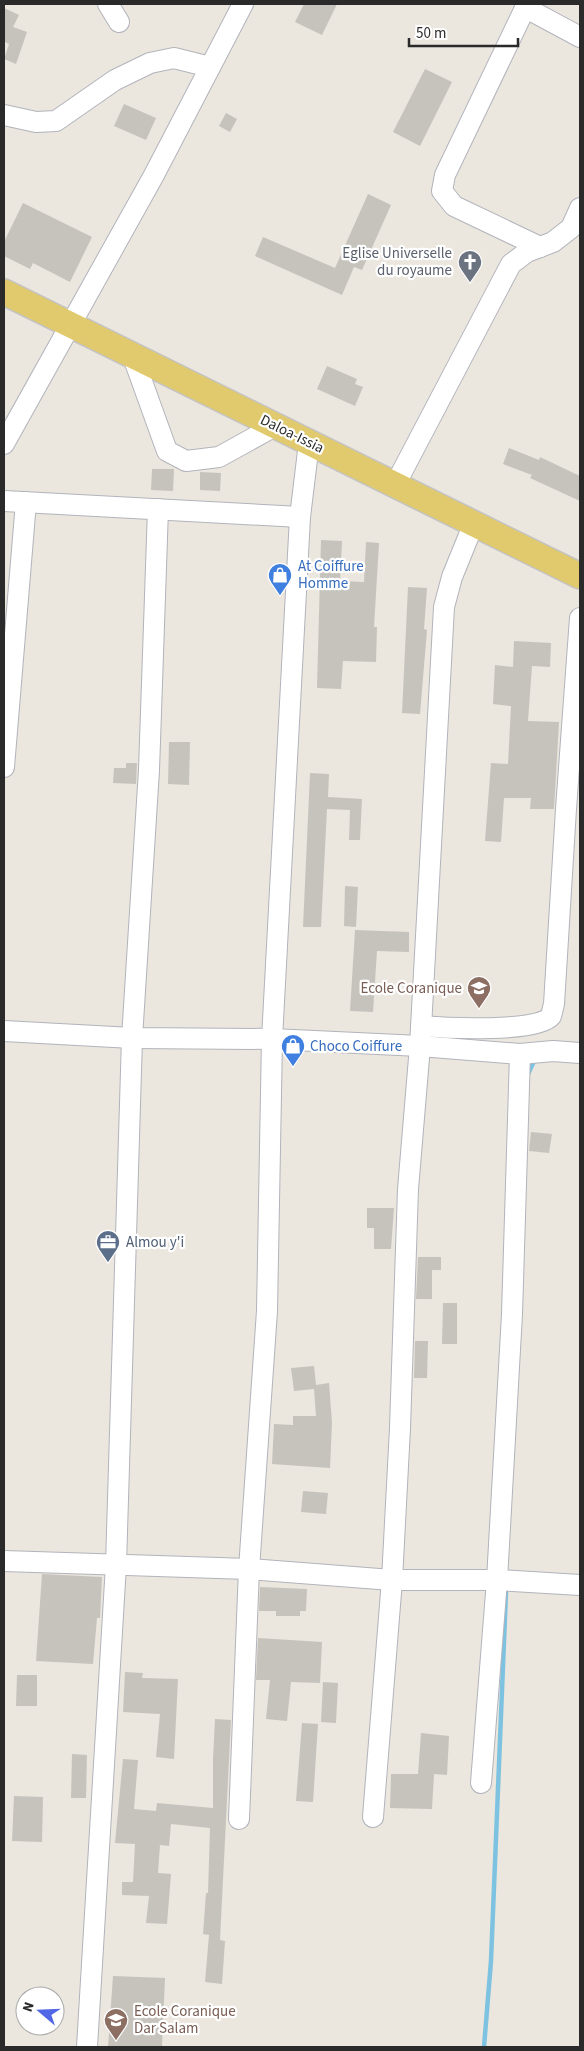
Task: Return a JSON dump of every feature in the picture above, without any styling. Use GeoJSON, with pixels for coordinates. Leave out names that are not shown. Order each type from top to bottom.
{"type":"FeatureCollection","features":[{"type":"Feature","properties":{"kind":"main road","name":"Daloa-Issia"},"geometry":{"type":"LineString","coordinates":[[4,292],[71,323],[309,443],[580,576]]}},
{"type":"Feature","properties":{"kind":"street"},"geometry":{"type":"LineString","coordinates":[[108,4],[119,22]]}},
{"type":"Feature","properties":{"kind":"street"},"geometry":{"type":"LineString","coordinates":[[4,444],[154,175],[244,4]]}},
{"type":"Feature","properties":{"kind":"street"},"geometry":{"type":"LineString","coordinates":[[540,247],[454,206],[442,191],[445,175],[526,6],[580,37]]}},
{"type":"Feature","properties":{"kind":"street"},"geometry":{"type":"LineString","coordinates":[[4,115],[36,122],[56,121],[114,80],[150,63],[174,58],[210,67]]}},
{"type":"Feature","properties":{"kind":"street"},"geometry":{"type":"LineString","coordinates":[[394,484],[512,264],[527,252],[553,242],[571,228],[580,208]]}},
{"type":"Feature","properties":{"kind":"street"},"geometry":{"type":"LineString","coordinates":[[132,354],[167,450],[186,461],[220,457],[275,426]]}},
{"type":"Feature","properties":{"kind":"street"},"geometry":{"type":"LineString","coordinates":[[239,1819],[249,1569],[267,1311],[272,1039],[300,517],[309,443]]}},
{"type":"Feature","properties":{"kind":"street"},"geometry":{"type":"LineString","coordinates":[[4,501],[300,517]]}},
{"type":"Feature","properties":{"kind":"street"},"geometry":{"type":"LineString","coordinates":[[4,768],[26,502]]}},
{"type":"Feature","properties":{"kind":"street"},"geometry":{"type":"LineString","coordinates":[[87,2047],[116,1565],[132,1038],[149,770],[158,508]]}},
{"type":"Feature","properties":{"kind":"street"},"geometry":{"type":"LineString","coordinates":[[373,1817],[392,1580],[400,1428],[408,1189],[421,1036],[444,607],[452,576],[474,523]]}},
{"type":"Feature","properties":{"kind":"street"},"geometry":{"type":"LineString","coordinates":[[4,1031],[132,1038],[272,1039],[421,1036],[542,1022],[551,1016],[554,1004],[580,618]]}},
{"type":"Feature","properties":{"kind":"street"},"geometry":{"type":"LineString","coordinates":[[421,1036],[524,1054],[550,1051],[580,1053]]}},
{"type":"Feature","properties":{"kind":"street"},"geometry":{"type":"LineString","coordinates":[[481,1784],[504,1580],[512,1314],[524,1054]]}},
{"type":"Feature","properties":{"kind":"street"},"geometry":{"type":"LineString","coordinates":[[4,1561],[249,1569],[392,1580],[504,1580],[580,1584]]}},
{"type":"Feature","properties":{"kind":"building"},"geometry":{"type":"Polygon","coordinates":[[[304,4],[337,4],[322,35],[295,22],[304,4]]]}},
{"type":"Feature","properties":{"kind":"building"},"geometry":{"type":"Polygon","coordinates":[[[4,8],[19,15],[13,27],[27,32],[16,64],[4,59],[9,44],[5,42],[4,46],[4,8]]]}},
{"type":"Feature","properties":{"kind":"building"},"geometry":{"type":"Polygon","coordinates":[[[425,69],[452,82],[420,146],[393,132],[425,69]]]}},
{"type":"Feature","properties":{"kind":"building"},"geometry":{"type":"Polygon","coordinates":[[[124,104],[156,118],[146,140],[114,126],[124,104]]]}},
{"type":"Feature","properties":{"kind":"building"},"geometry":{"type":"Polygon","coordinates":[[[226,113],[237,119],[230,132],[219,126],[226,113]]]}},
{"type":"Feature","properties":{"kind":"building"},"geometry":{"type":"Polygon","coordinates":[[[368,194],[391,205],[362,270],[354,267],[342,295],[255,256],[263,237],[335,268],[368,194]]]}},
{"type":"Feature","properties":{"kind":"building"},"geometry":{"type":"Polygon","coordinates":[[[23,203],[92,237],[70,282],[33,263],[30,269],[4,256],[4,242],[23,203]]]}},
{"type":"Feature","properties":{"kind":"building"},"geometry":{"type":"Polygon","coordinates":[[[327,366],[357,379],[355,384],[363,387],[355,406],[317,389],[327,366]]]}},
{"type":"Feature","properties":{"kind":"building"},"geometry":{"type":"Polygon","coordinates":[[[509,448],[539,460],[540,457],[580,476],[580,501],[530,478],[532,475],[503,464],[509,448]]]}},
{"type":"Feature","properties":{"kind":"building"},"geometry":{"type":"Polygon","coordinates":[[[152,469],[174,469],[173,491],[151,490],[152,469]]]}},
{"type":"Feature","properties":{"kind":"building"},"geometry":{"type":"Polygon","coordinates":[[[200,472],[221,473],[220,491],[200,490],[200,472]]]}},
{"type":"Feature","properties":{"kind":"building"},"geometry":{"type":"Polygon","coordinates":[[[321,540],[342,541],[340,581],[364,582],[366,542],[379,543],[374,627],[377,627],[376,662],[343,661],[341,689],[317,688],[321,540]]]}},
{"type":"Feature","properties":{"kind":"building"},"geometry":{"type":"Polygon","coordinates":[[[408,587],[427,588],[424,629],[427,630],[420,714],[402,713],[408,587]]]}},
{"type":"Feature","properties":{"kind":"building"},"geometry":{"type":"Polygon","coordinates":[[[514,641],[551,643],[550,667],[532,666],[528,721],[559,722],[554,809],[530,809],[531,798],[504,798],[501,842],[485,841],[491,763],[508,764],[511,706],[493,704],[495,665],[513,667],[514,641]]]}},
{"type":"Feature","properties":{"kind":"building"},"geometry":{"type":"Polygon","coordinates":[[[169,742],[190,742],[189,785],[168,784],[169,742]]]}},
{"type":"Feature","properties":{"kind":"building"},"geometry":{"type":"Polygon","coordinates":[[[126,763],[137,763],[136,784],[113,783],[114,768],[126,768],[126,763]]]}},
{"type":"Feature","properties":{"kind":"building"},"geometry":{"type":"Polygon","coordinates":[[[310,773],[329,774],[328,797],[362,799],[360,840],[349,840],[350,810],[327,809],[321,927],[303,927],[310,773]]]}},
{"type":"Feature","properties":{"kind":"building"},"geometry":{"type":"Polygon","coordinates":[[[345,886],[358,887],[356,927],[344,926],[345,886]]]}},
{"type":"Feature","properties":{"kind":"building"},"geometry":{"type":"Polygon","coordinates":[[[355,930],[409,932],[409,952],[377,951],[373,1012],[350,1011],[355,930]]]}},
{"type":"Feature","properties":{"kind":"building"},"geometry":{"type":"Polygon","coordinates":[[[531,1132],[552,1134],[549,1153],[529,1151],[531,1132]]]}},
{"type":"Feature","properties":{"kind":"building"},"geometry":{"type":"Polygon","coordinates":[[[367,1208],[394,1208],[391,1249],[374,1249],[374,1228],[367,1228],[367,1208]]]}},
{"type":"Feature","properties":{"kind":"building"},"geometry":{"type":"Polygon","coordinates":[[[418,1257],[441,1257],[441,1270],[432,1270],[432,1299],[416,1299],[418,1257]]]}},
{"type":"Feature","properties":{"kind":"building"},"geometry":{"type":"Polygon","coordinates":[[[443,1303],[457,1303],[457,1344],[442,1344],[443,1303]]]}},
{"type":"Feature","properties":{"kind":"building"},"geometry":{"type":"Polygon","coordinates":[[[415,1341],[428,1341],[427,1378],[414,1378],[415,1341]]]}},
{"type":"Feature","properties":{"kind":"building"},"geometry":{"type":"Polygon","coordinates":[[[314,1366],[316,1385],[329,1383],[332,1423],[330,1468],[272,1464],[274,1424],[293,1425],[293,1416],[316,1416],[314,1389],[294,1391],[291,1368],[314,1366]]]}},
{"type":"Feature","properties":{"kind":"building"},"geometry":{"type":"Polygon","coordinates":[[[303,1491],[328,1493],[326,1514],[301,1512],[303,1491]]]}},
{"type":"Feature","properties":{"kind":"building"},"geometry":{"type":"Polygon","coordinates":[[[42,1574],[102,1577],[100,1618],[97,1618],[93,1664],[36,1661],[42,1574]]]}},
{"type":"Feature","properties":{"kind":"building"},"geometry":{"type":"Polygon","coordinates":[[[260,1587],[307,1589],[306,1611],[300,1611],[300,1616],[276,1616],[276,1611],[259,1611],[260,1587]]]}},
{"type":"Feature","properties":{"kind":"building"},"geometry":{"type":"Polygon","coordinates":[[[258,1638],[322,1642],[320,1683],[291,1682],[287,1721],[266,1719],[270,1680],[256,1680],[258,1638]]]}},
{"type":"Feature","properties":{"kind":"building"},"geometry":{"type":"Polygon","coordinates":[[[125,1672],[143,1673],[142,1678],[178,1679],[174,1759],[156,1757],[160,1714],[123,1712],[125,1672]]]}},
{"type":"Feature","properties":{"kind":"building"},"geometry":{"type":"Polygon","coordinates":[[[17,1675],[37,1675],[37,1706],[16,1706],[17,1675]]]}},
{"type":"Feature","properties":{"kind":"building"},"geometry":{"type":"Polygon","coordinates":[[[323,1682],[338,1683],[336,1723],[321,1722],[323,1682]]]}},
{"type":"Feature","properties":{"kind":"building"},"geometry":{"type":"Polygon","coordinates":[[[215,1719],[231,1720],[220,1940],[225,1941],[222,1984],[205,1982],[209,1935],[203,1934],[206,1893],[208,1893],[210,1828],[171,1824],[169,1846],[160,1845],[158,1873],[171,1874],[167,1924],[146,1923],[149,1896],[122,1895],[122,1882],[133,1882],[135,1844],[115,1843],[123,1759],[138,1760],[134,1809],[156,1811],[157,1803],[213,1808],[215,1719]]]}},
{"type":"Feature","properties":{"kind":"building"},"geometry":{"type":"Polygon","coordinates":[[[302,1723],[318,1724],[313,1802],[296,1801],[302,1723]]]}},
{"type":"Feature","properties":{"kind":"building"},"geometry":{"type":"Polygon","coordinates":[[[421,1733],[449,1736],[447,1775],[434,1774],[432,1809],[390,1808],[391,1774],[418,1774],[421,1733]]]}},
{"type":"Feature","properties":{"kind":"building"},"geometry":{"type":"Polygon","coordinates":[[[72,1754],[87,1755],[86,1798],[71,1798],[72,1754]]]}},
{"type":"Feature","properties":{"kind":"building"},"geometry":{"type":"Polygon","coordinates":[[[14,1796],[43,1797],[42,1842],[12,1841],[14,1796]]]}},
{"type":"Feature","properties":{"kind":"building"},"geometry":{"type":"Polygon","coordinates":[[[113,1976],[165,1978],[162,2047],[108,2047],[113,1976]]]}},
{"type":"Feature","properties":{"kind":"waterway"},"geometry":{"type":"LineString","coordinates":[[528,1074],[535,1059]]}},
{"type":"Feature","properties":{"kind":"waterway"},"geometry":{"type":"LineString","coordinates":[[484,2047],[491,1961],[506,1592]]}},
{"type":"Feature","properties":{"kind":"place","name":"Eglise Universelle du royaume"},"geometry":{"type":"Point","coordinates":[470,283]}},
{"type":"Feature","properties":{"kind":"place","name":"At Coiffure Homme"},"geometry":{"type":"Point","coordinates":[280,596]}},
{"type":"Feature","properties":{"kind":"place","name":"Ecole Coranique"},"geometry":{"type":"Point","coordinates":[479,1009]}},
{"type":"Feature","properties":{"kind":"place","name":"Choco Coiffure"},"geometry":{"type":"Point","coordinates":[293,1067]}},
{"type":"Feature","properties":{"kind":"place","name":"Almou y'i"},"geometry":{"type":"Point","coordinates":[108,1263]}},
{"type":"Feature","properties":{"kind":"place","name":"Ecole Coranique Dar Salam"},"geometry":{"type":"Point","coordinates":[116,2041]}}]}
